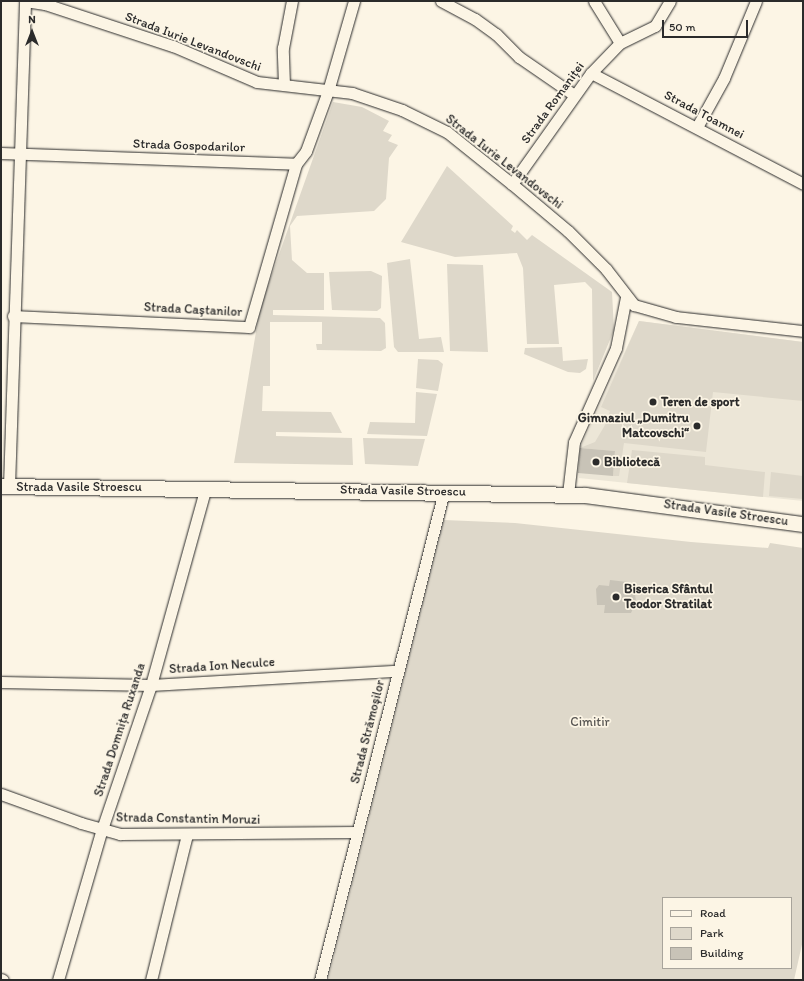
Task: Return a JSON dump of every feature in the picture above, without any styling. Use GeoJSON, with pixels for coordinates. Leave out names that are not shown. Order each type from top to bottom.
{"type":"FeatureCollection","features":[{"type":"Feature","properties":{"kind":"main road","name":"Strada Vasile Stroescu"},"geometry":{"type":"LineString","coordinates":[[5,486],[206,487],[568,494],[803,524]]}},
{"type":"Feature","properties":{"kind":"street"},"geometry":{"type":"LineString","coordinates":[[5,486],[15,378],[13,316],[22,155],[25,1]]}},
{"type":"Feature","properties":{"kind":"street","name":"Strada Iurie Levandovschi"},"geometry":{"type":"LineString","coordinates":[[25,1],[45,4],[173,46],[256,82],[352,93],[377,100],[425,120],[447,132],[568,231],[606,270],[626,297],[644,309],[676,317],[803,331]]}},
{"type":"Feature","properties":{"kind":"street"},"geometry":{"type":"LineString","coordinates":[[284,85],[283,48],[292,1]]}},
{"type":"Feature","properties":{"kind":"street"},"geometry":{"type":"LineString","coordinates":[[296,164],[306,151],[328,91],[354,1]]}},
{"type":"Feature","properties":{"kind":"street"},"geometry":{"type":"LineString","coordinates":[[441,1],[491,30],[519,57],[574,95]]}},
{"type":"Feature","properties":{"kind":"street"},"geometry":{"type":"LineString","coordinates":[[594,1],[620,43]]}},
{"type":"Feature","properties":{"kind":"street","name":"Strada Romaniței"},"geometry":{"type":"LineString","coordinates":[[512,184],[591,73],[620,43],[654,26],[670,1]]}},
{"type":"Feature","properties":{"kind":"street"},"geometry":{"type":"LineString","coordinates":[[697,127],[724,78],[756,1]]}},
{"type":"Feature","properties":{"kind":"street","name":"Strada Toamnei"},"geometry":{"type":"LineString","coordinates":[[591,73],[697,127],[803,184]]}},
{"type":"Feature","properties":{"kind":"street","name":"Strada Gospodarilor"},"geometry":{"type":"LineString","coordinates":[[1,153],[22,155],[296,164]]}},
{"type":"Feature","properties":{"kind":"street","name":"Strada Caștanilor"},"geometry":{"type":"LineString","coordinates":[[13,316],[249,327],[296,164]]}},
{"type":"Feature","properties":{"kind":"street"},"geometry":{"type":"LineString","coordinates":[[568,494],[574,442],[616,348],[626,297]]}},
{"type":"Feature","properties":{"kind":"street","name":"Strada Domnița Ruxanda"},"geometry":{"type":"LineString","coordinates":[[58,980],[102,829],[151,686],[206,487]]}},
{"type":"Feature","properties":{"kind":"street","name":"Strada Strămoșilor"},"geometry":{"type":"LineString","coordinates":[[320,980],[397,671],[444,491]]}},
{"type":"Feature","properties":{"kind":"street","name":"Strada Ion Neculce"},"geometry":{"type":"LineString","coordinates":[[1,682],[151,686],[397,671]]}},
{"type":"Feature","properties":{"kind":"street","name":"Strada Constantin Moruzi"},"geometry":{"type":"LineString","coordinates":[[1,794],[120,834],[187,835],[357,832]]}},
{"type":"Feature","properties":{"kind":"street"},"geometry":{"type":"LineString","coordinates":[[151,980],[187,835]]}},
{"type":"Feature","properties":{"kind":"shaded area","name":"Gimnaziul „Dumitru Matcovschi“"},"geometry":{"type":"Polygon","coordinates":[[[639,321],[803,342],[803,501],[579,478],[580,448],[639,321]]]}},
{"type":"Feature","properties":{"kind":"green space"},"geometry":{"type":"Polygon","coordinates":[[[333,102],[362,107],[389,121],[383,131],[392,135],[388,141],[398,145],[389,158],[386,199],[374,211],[297,216],[290,226],[292,260],[307,273],[324,273],[324,310],[273,310],[273,315],[380,318],[385,323],[386,348],[381,351],[317,350],[316,344],[322,344],[322,322],[270,322],[270,386],[263,386],[262,411],[331,412],[342,433],[276,432],[276,436],[352,438],[353,465],[234,463],[260,308],[333,102]]]}},
{"type":"Feature","properties":{"kind":"green space"},"geometry":{"type":"Polygon","coordinates":[[[447,166],[513,226],[511,230],[515,233],[517,230],[527,240],[532,235],[612,292],[614,330],[593,381],[592,289],[585,282],[554,285],[559,344],[527,344],[523,268],[517,253],[455,257],[401,242],[447,166]]]}},
{"type":"Feature","properties":{"kind":"green space"},"geometry":{"type":"Polygon","coordinates":[[[410,259],[419,339],[441,337],[444,352],[398,352],[394,347],[387,263],[410,259]]]}},
{"type":"Feature","properties":{"kind":"green space"},"geometry":{"type":"Polygon","coordinates":[[[447,264],[483,265],[488,352],[450,351],[447,264]]]}},
{"type":"Feature","properties":{"kind":"green space"},"geometry":{"type":"Polygon","coordinates":[[[371,271],[382,276],[381,308],[377,311],[332,310],[329,272],[371,271]]]}},
{"type":"Feature","properties":{"kind":"green space"},"geometry":{"type":"Polygon","coordinates":[[[639,321],[803,342],[803,401],[713,392],[706,452],[624,443],[619,476],[613,476],[615,451],[580,448],[595,442],[605,425],[610,411],[601,407],[639,321]]]}},
{"type":"Feature","properties":{"kind":"green space"},"geometry":{"type":"Polygon","coordinates":[[[562,347],[563,361],[588,359],[586,369],[580,373],[568,372],[524,354],[525,348],[562,347]]]}},
{"type":"Feature","properties":{"kind":"green space"},"geometry":{"type":"Polygon","coordinates":[[[418,359],[438,360],[443,364],[438,391],[416,388],[418,359]]]}},
{"type":"Feature","properties":{"kind":"green space"},"geometry":{"type":"Polygon","coordinates":[[[416,392],[437,394],[427,436],[367,434],[370,422],[415,423],[416,392]]]}},
{"type":"Feature","properties":{"kind":"green space"},"geometry":{"type":"Polygon","coordinates":[[[363,438],[425,439],[418,466],[365,464],[363,438]]]}},
{"type":"Feature","properties":{"kind":"green space"},"geometry":{"type":"Polygon","coordinates":[[[632,450],[705,457],[705,465],[765,472],[763,497],[627,483],[632,450]]]}},
{"type":"Feature","properties":{"kind":"green space"},"geometry":{"type":"Polygon","coordinates":[[[771,472],[803,476],[803,499],[769,496],[771,472]]]}},
{"type":"Feature","properties":{"kind":"green space","name":"Cimitir"},"geometry":{"type":"Polygon","coordinates":[[[444,520],[515,523],[691,542],[768,548],[770,543],[803,548],[803,940],[794,980],[328,980],[444,520]]]}},
{"type":"Feature","properties":{"kind":"building","name":"Bibliotecă"},"geometry":{"type":"Polygon","coordinates":[[[580,448],[615,451],[613,476],[578,473],[580,448]]]}},
{"type":"Feature","properties":{"kind":"building","name":"Biserica Sfântul Teodor Stratilat"},"geometry":{"type":"Polygon","coordinates":[[[610,580],[627,582],[628,586],[634,586],[636,602],[631,613],[604,613],[605,605],[597,605],[596,589],[599,585],[609,586],[610,580]]]}},
{"type":"Feature","properties":{"kind":"place","name":"Teren de sport"},"geometry":{"type":"Point","coordinates":[653,402]}},
{"type":"Feature","properties":{"kind":"place","name":"Gimnaziul „Dumitru Matcovschi“"},"geometry":{"type":"Point","coordinates":[697,426]}},
{"type":"Feature","properties":{"kind":"place","name":"Bibliotecă"},"geometry":{"type":"Point","coordinates":[596,462]}},
{"type":"Feature","properties":{"kind":"place","name":"Biserica Sfântul Teodor Stratilat"},"geometry":{"type":"Point","coordinates":[616,597]}}]}
